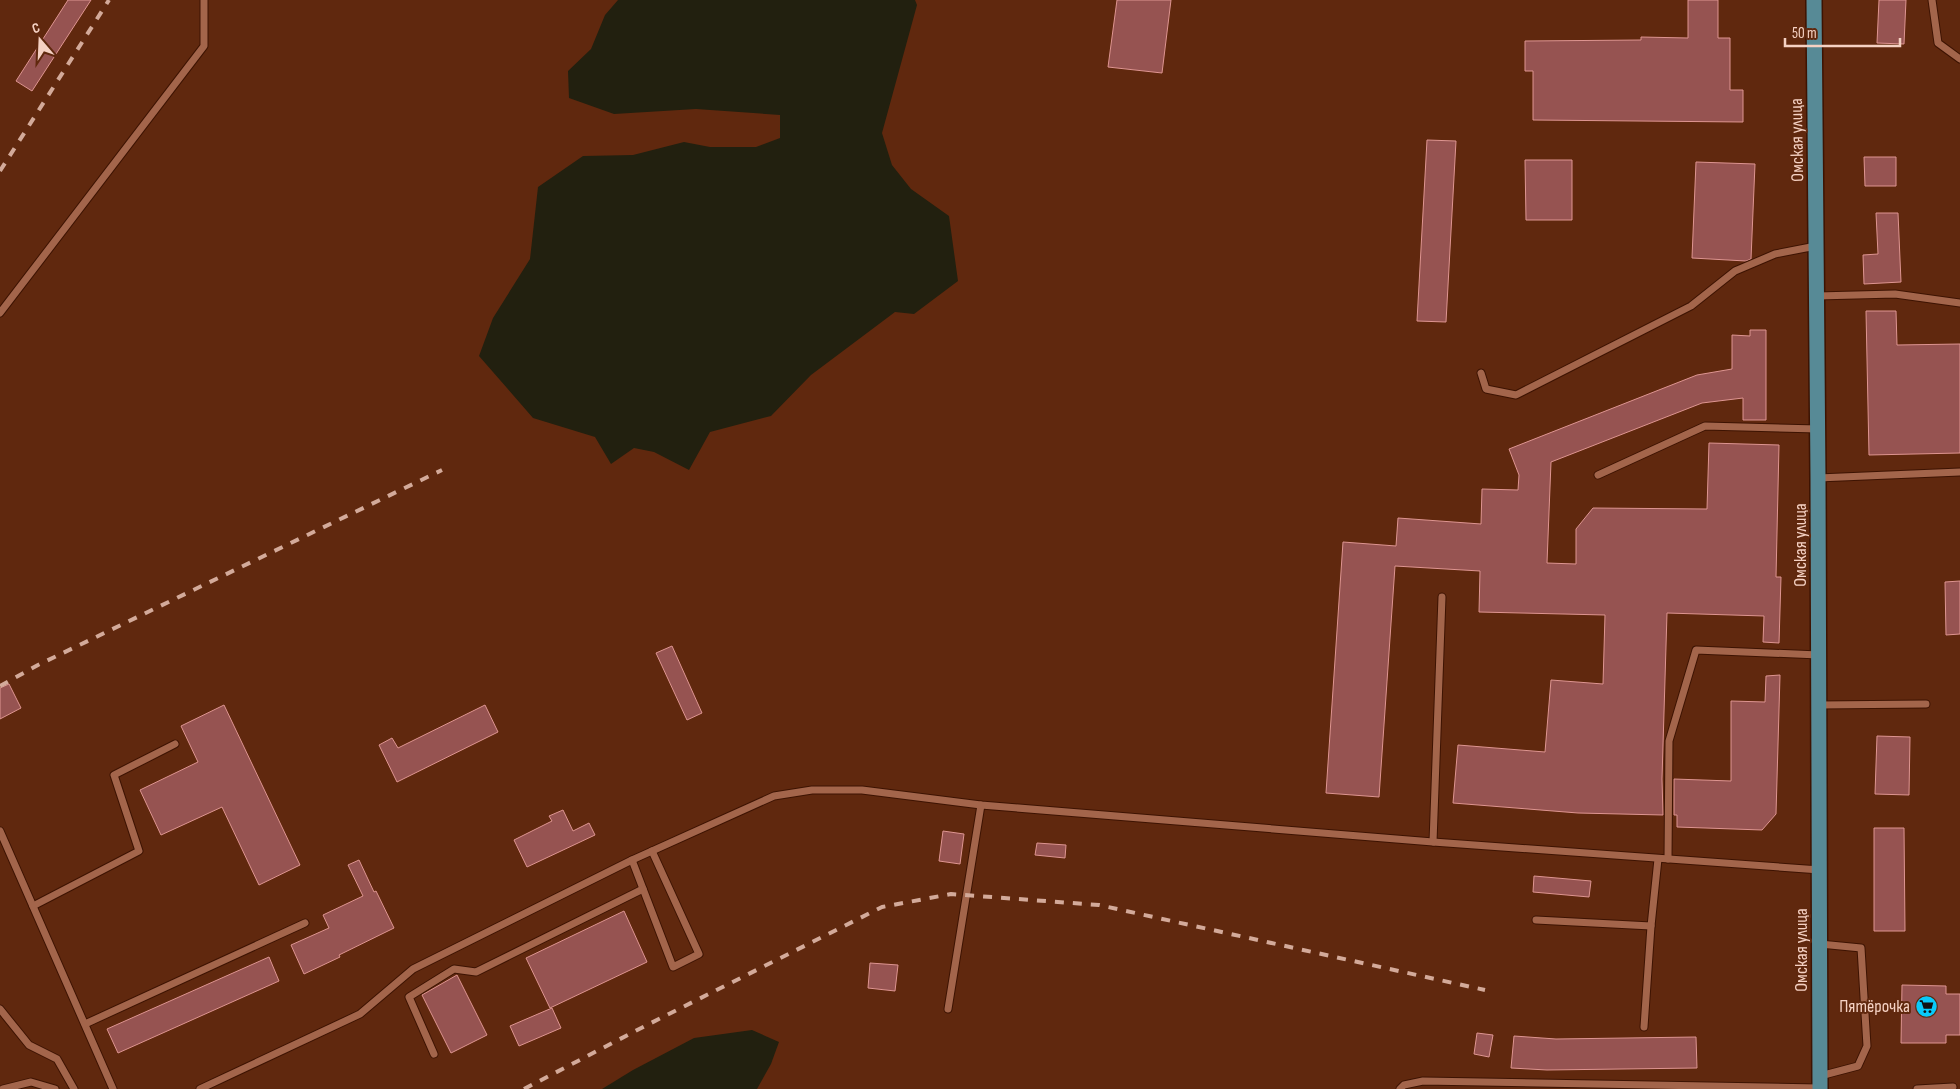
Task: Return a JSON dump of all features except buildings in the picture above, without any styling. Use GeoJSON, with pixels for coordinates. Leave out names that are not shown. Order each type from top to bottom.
{"type":"FeatureCollection","features":[{"type":"Feature","properties":{"kind":"main road","name":"Омская улица"},"geometry":{"type":"LineString","coordinates":[[1814,0],[1818,429],[1820,1084]]}},
{"type":"Feature","properties":{"kind":"lane"},"geometry":{"type":"LineString","coordinates":[[0,313],[204,46],[204,0]]}},
{"type":"Feature","properties":{"kind":"lane"},"geometry":{"type":"LineString","coordinates":[[1932,0],[1938,43],[1960,59]]}},
{"type":"Feature","properties":{"kind":"lane"},"geometry":{"type":"LineString","coordinates":[[1481,373],[1486,389],[1516,395],[1691,306],[1735,271],[1775,254],[1816,246]]}},
{"type":"Feature","properties":{"kind":"lane"},"geometry":{"type":"LineString","coordinates":[[1817,296],[1895,294],[1960,302]]}},
{"type":"Feature","properties":{"kind":"lane"},"geometry":{"type":"LineString","coordinates":[[1598,475],[1705,426],[1818,429]]}},
{"type":"Feature","properties":{"kind":"lane"},"geometry":{"type":"LineString","coordinates":[[1818,478],[1960,472]]}},
{"type":"Feature","properties":{"kind":"lane"},"geometry":{"type":"LineString","coordinates":[[1433,842],[1442,597]]}},
{"type":"Feature","properties":{"kind":"lane"},"geometry":{"type":"LineString","coordinates":[[1668,859],[1669,741],[1696,650],[1819,655]]}},
{"type":"Feature","properties":{"kind":"lane"},"geometry":{"type":"LineString","coordinates":[[1819,704],[1926,704]]}},
{"type":"Feature","properties":{"kind":"lane"},"geometry":{"type":"LineString","coordinates":[[33,906],[139,851],[114,775],[175,744]]}},
{"type":"Feature","properties":{"kind":"lane"},"geometry":{"type":"LineString","coordinates":[[200,1089],[360,1014],[413,969],[632,860],[774,796],[812,790],[862,790],[981,805],[1433,842],[1820,870]]}},
{"type":"Feature","properties":{"kind":"lane"},"geometry":{"type":"LineString","coordinates":[[948,1009],[981,805]]}},
{"type":"Feature","properties":{"kind":"lane"},"geometry":{"type":"LineString","coordinates":[[0,831],[113,1089]]}},
{"type":"Feature","properties":{"kind":"lane"},"geometry":{"type":"LineString","coordinates":[[632,860],[673,967],[699,954],[652,851]]}},
{"type":"Feature","properties":{"kind":"lane"},"geometry":{"type":"LineString","coordinates":[[1644,1027],[1650,926],[1658,859]]}},
{"type":"Feature","properties":{"kind":"lane"},"geometry":{"type":"LineString","coordinates":[[434,1054],[409,997],[454,969],[476,972],[643,889]]}},
{"type":"Feature","properties":{"kind":"lane"},"geometry":{"type":"LineString","coordinates":[[1536,920],[1650,926]]}},
{"type":"Feature","properties":{"kind":"lane"},"geometry":{"type":"LineString","coordinates":[[85,1024],[305,923]]}},
{"type":"Feature","properties":{"kind":"lane"},"geometry":{"type":"LineString","coordinates":[[1400,1089],[1404,1086],[1423,1082],[1520,1086],[1820,1084],[1858,1066],[1867,1046],[1861,948],[1820,944]]}},
{"type":"Feature","properties":{"kind":"lane"},"geometry":{"type":"LineString","coordinates":[[0,1008],[29,1045],[57,1059],[74,1089]]}},
{"type":"Feature","properties":{"kind":"lane"},"geometry":{"type":"LineString","coordinates":[[3,1089],[31,1082],[55,1089]]}},
{"type":"Feature","properties":{"kind":"lane"},"geometry":{"type":"LineString","coordinates":[[1917,1089],[1953,1087]]}},
{"type":"Feature","properties":{"kind":"shaded area"},"geometry":{"type":"Polygon","coordinates":[[[618,0],[915,0],[917,5],[882,133],[892,165],[911,189],[949,216],[958,281],[914,314],[895,312],[811,375],[771,416],[710,432],[689,470],[654,452],[634,448],[611,464],[595,437],[533,418],[479,356],[493,318],[530,259],[538,187],[583,156],[633,155],[684,142],[710,147],[756,147],[780,138],[780,115],[696,109],[614,114],[569,98],[568,71],[591,49],[605,15],[618,0]]]}},
{"type":"Feature","properties":{"kind":"shaded area"},"geometry":{"type":"Polygon","coordinates":[[[752,1030],[779,1042],[771,1064],[757,1089],[602,1089],[633,1070],[694,1038],[752,1030]]]}},
{"type":"Feature","properties":{"kind":"railway"},"geometry":{"type":"LineString","coordinates":[[0,171],[109,0]]}},
{"type":"Feature","properties":{"kind":"railway"},"geometry":{"type":"LineString","coordinates":[[0,686],[38,665],[442,470]]}},
{"type":"Feature","properties":{"kind":"railway"},"geometry":{"type":"LineString","coordinates":[[524,1089],[882,907],[951,894],[1099,905],[1485,990]]}},
{"type":"Feature","properties":{"kind":"place","name":"Пятёрочка"},"geometry":{"type":"Point","coordinates":[1926,1006]}}]}
